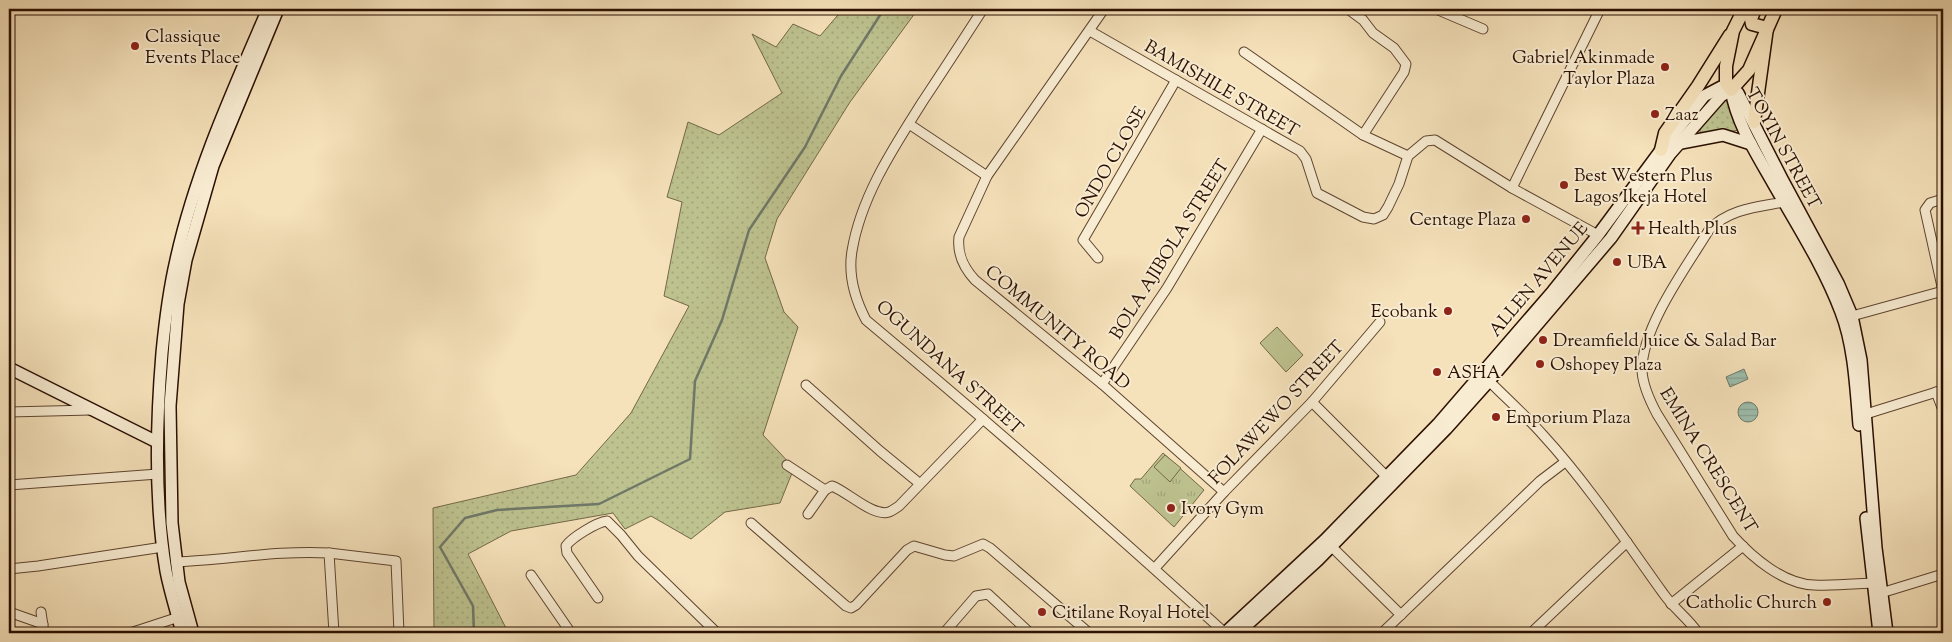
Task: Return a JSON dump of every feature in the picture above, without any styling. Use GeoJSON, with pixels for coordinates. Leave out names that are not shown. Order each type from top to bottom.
{"type":"FeatureCollection","features":[{"type":"Feature","properties":{"kind":"main road"},"geometry":{"type":"LineString","coordinates":[[193,633],[170,591],[158,503],[157,442],[159,391],[166,317],[176,260],[201,173],[214,137],[268,9]]}},
{"type":"Feature","properties":{"kind":"main road"},"geometry":{"type":"LineString","coordinates":[[182,633],[183,616],[172,513],[170,406],[178,304],[186,260],[213,166],[278,9]]}},
{"type":"Feature","properties":{"kind":"main road"},"geometry":{"type":"LineString","coordinates":[[1661,150],[1665,133],[1698,86],[1733,31],[1744,9]]}},
{"type":"Feature","properties":{"kind":"main road"},"geometry":{"type":"LineString","coordinates":[[1755,9],[1750,19],[1752,24],[1767,28]]}},
{"type":"Feature","properties":{"kind":"main road"},"geometry":{"type":"LineString","coordinates":[[1733,31],[1726,66],[1726,83],[1731,90],[1749,70],[1776,9]]}},
{"type":"Feature","properties":{"kind":"main road"},"geometry":{"type":"LineString","coordinates":[[1754,122],[1767,28]]}},
{"type":"Feature","properties":{"kind":"main road","name":"ALLEN AVENUE"},"geometry":{"type":"LineString","coordinates":[[1225,633],[1325,540],[1438,424],[1553,291],[1704,96],[1721,87],[1731,90]]}},
{"type":"Feature","properties":{"kind":"main road","name":"TOYIN STREET"},"geometry":{"type":"LineString","coordinates":[[1731,90],[1738,93],[1754,122],[1782,179],[1838,283],[1852,316],[1861,360],[1872,507],[1887,633]]}},
{"type":"Feature","properties":{"kind":"main road","name":"TOYIN STREET"},"geometry":{"type":"LineString","coordinates":[[1731,90],[1738,118],[1751,144],[1830,286],[1841,313],[1848,338],[1862,445],[1865,507],[1879,633]]}},
{"type":"Feature","properties":{"kind":"main road","name":"ALLEN AVENUE"},"geometry":{"type":"LineString","coordinates":[[1238,633],[1331,546],[1489,381],[1558,297],[1611,238],[1670,154],[1721,96],[1731,90]]}},
{"type":"Feature","properties":{"kind":"main road"},"geometry":{"type":"LineString","coordinates":[[1681,143],[1723,136],[1751,144]]}},
{"type":"Feature","properties":{"kind":"main road"},"geometry":{"type":"LineString","coordinates":[[9,368],[157,442]]}},
{"type":"Feature","properties":{"kind":"street","name":"OGUNDANA STREET"},"geometry":{"type":"LineString","coordinates":[[983,9],[909,124],[877,178],[860,220],[852,252],[851,278],[857,302],[866,320],[983,418],[1155,568],[1225,633]]}},
{"type":"Feature","properties":{"kind":"street","name":"COMMUNITY ROAD"},"geometry":{"type":"LineString","coordinates":[[1104,9],[987,176],[959,236],[958,247],[966,271],[982,286],[1102,384],[1224,492]]}},
{"type":"Feature","properties":{"kind":"street"},"geometry":{"type":"LineString","coordinates":[[1348,9],[1363,20],[1374,34],[1394,48],[1406,64],[1404,72],[1363,136]]}},
{"type":"Feature","properties":{"kind":"street"},"geometry":{"type":"LineString","coordinates":[[1436,9],[1483,29]]}},
{"type":"Feature","properties":{"kind":"street"},"geometry":{"type":"LineString","coordinates":[[1512,188],[1600,9]]}},
{"type":"Feature","properties":{"kind":"street","name":"BAMISHILE STREET"},"geometry":{"type":"LineString","coordinates":[[1090,31],[1300,151],[1306,160],[1315,188],[1322,197],[1363,217],[1374,220],[1382,215],[1388,207],[1399,184],[1408,156]]}},
{"type":"Feature","properties":{"kind":"street"},"geometry":{"type":"LineString","coordinates":[[1244,52],[1363,136],[1408,156],[1426,142],[1435,140],[1512,188],[1598,235]]}},
{"type":"Feature","properties":{"kind":"street","name":"ONDO CLOSE"},"geometry":{"type":"LineString","coordinates":[[1098,258],[1083,240],[1176,80]]}},
{"type":"Feature","properties":{"kind":"street"},"geometry":{"type":"LineString","coordinates":[[909,124],[987,176]]}},
{"type":"Feature","properties":{"kind":"street","name":"BOLA AJIBOLA STREET"},"geometry":{"type":"LineString","coordinates":[[1102,384],[1167,288],[1262,130]]}},
{"type":"Feature","properties":{"kind":"street"},"geometry":{"type":"LineString","coordinates":[[1852,316],[1943,291],[1925,210],[1930,203],[1943,199]]}},
{"type":"Feature","properties":{"kind":"street","name":"EMINA CRESCENT"},"geometry":{"type":"LineString","coordinates":[[1784,202],[1728,215],[1709,230],[1658,313],[1643,362],[1644,382],[1657,414],[1732,536],[1758,560],[1786,578],[1812,585],[1872,583]]}},
{"type":"Feature","properties":{"kind":"street","name":"FOLAWEWO STREET"},"geometry":{"type":"LineString","coordinates":[[1155,568],[1224,492],[1312,402],[1380,322]]}},
{"type":"Feature","properties":{"kind":"street"},"geometry":{"type":"LineString","coordinates":[[1489,381],[1543,435],[1627,542],[1671,604],[1690,621],[1698,633]]}},
{"type":"Feature","properties":{"kind":"street"},"geometry":{"type":"LineString","coordinates":[[806,385],[919,483]]}},
{"type":"Feature","properties":{"kind":"street"},"geometry":{"type":"LineString","coordinates":[[1866,414],[1940,391],[1943,410]]}},
{"type":"Feature","properties":{"kind":"street"},"geometry":{"type":"LineString","coordinates":[[1312,402],[1387,477]]}},
{"type":"Feature","properties":{"kind":"street"},"geometry":{"type":"LineString","coordinates":[[9,412],[93,409]]}},
{"type":"Feature","properties":{"kind":"street"},"geometry":{"type":"LineString","coordinates":[[808,514],[825,490],[832,486],[875,511],[890,512],[899,506],[983,418]]}},
{"type":"Feature","properties":{"kind":"street"},"geometry":{"type":"LineString","coordinates":[[1382,633],[1540,481],[1565,462]]}},
{"type":"Feature","properties":{"kind":"street"},"geometry":{"type":"LineString","coordinates":[[787,465],[825,490]]}},
{"type":"Feature","properties":{"kind":"street"},"geometry":{"type":"LineString","coordinates":[[9,485],[158,474]]}},
{"type":"Feature","properties":{"kind":"street"},"geometry":{"type":"LineString","coordinates":[[598,598],[568,553],[566,546],[569,541],[601,522],[607,521],[638,556],[717,633]]}},
{"type":"Feature","properties":{"kind":"street"},"geometry":{"type":"LineString","coordinates":[[751,523],[846,606],[851,608],[856,605],[907,550],[914,546],[954,556],[983,544],[1089,633]]}},
{"type":"Feature","properties":{"kind":"street"},"geometry":{"type":"LineString","coordinates":[[1531,633],[1627,542]]}},
{"type":"Feature","properties":{"kind":"street"},"geometry":{"type":"LineString","coordinates":[[1331,546],[1401,615]]}},
{"type":"Feature","properties":{"kind":"street"},"geometry":{"type":"LineString","coordinates":[[1671,604],[1743,546]]}},
{"type":"Feature","properties":{"kind":"street"},"geometry":{"type":"LineString","coordinates":[[9,569],[92,559],[163,547]]}},
{"type":"Feature","properties":{"kind":"street"},"geometry":{"type":"LineString","coordinates":[[176,562],[290,553],[329,553],[396,561],[400,633]]}},
{"type":"Feature","properties":{"kind":"street"},"geometry":{"type":"LineString","coordinates":[[329,553],[334,633]]}},
{"type":"Feature","properties":{"kind":"street"},"geometry":{"type":"LineString","coordinates":[[1881,593],[1943,574]]}},
{"type":"Feature","properties":{"kind":"street"},"geometry":{"type":"LineString","coordinates":[[531,575],[571,633]]}},
{"type":"Feature","properties":{"kind":"street"},"geometry":{"type":"LineString","coordinates":[[944,633],[976,596],[982,594],[988,594],[1030,633]]}},
{"type":"Feature","properties":{"kind":"street"},"geometry":{"type":"LineString","coordinates":[[9,612],[44,629]]}},
{"type":"Feature","properties":{"kind":"street"},"geometry":{"type":"LineString","coordinates":[[41,612],[44,629]]}},
{"type":"Feature","properties":{"kind":"street"},"geometry":{"type":"LineString","coordinates":[[130,633],[183,616]]}},
{"type":"Feature","properties":{"kind":"green space"},"geometry":{"type":"Polygon","coordinates":[[[843,9],[918,9],[850,102],[777,219],[765,258],[784,312],[798,327],[763,435],[794,468],[780,503],[725,512],[691,539],[651,516],[625,529],[613,513],[511,531],[468,554],[507,630],[506,633],[434,633],[433,508],[576,475],[631,413],[689,306],[664,296],[682,202],[667,197],[688,122],[719,135],[782,93],[752,34],[776,47],[793,24],[820,36],[843,9]]]}},
{"type":"Feature","properties":{"kind":"green space"},"geometry":{"type":"Polygon","coordinates":[[[1722,96],[1729,96],[1740,130],[1704,135],[1700,133],[1700,128],[1722,96]]]}},
{"type":"Feature","properties":{"kind":"green space"},"geometry":{"type":"Polygon","coordinates":[[[1277,327],[1303,355],[1286,372],[1260,343],[1277,327]]]}},
{"type":"Feature","properties":{"kind":"green space","name":"Ivory Gym"},"geometry":{"type":"Polygon","coordinates":[[[1163,453],[1204,490],[1174,527],[1130,486],[1135,479],[1141,479],[1163,453]]]}},
{"type":"Feature","properties":{"kind":"green space"},"geometry":{"type":"Polygon","coordinates":[[[1165,455],[1181,468],[1170,482],[1154,467],[1165,455]]]}},
{"type":"Feature","properties":{"kind":"shaded area"},"geometry":{"type":"Polygon","coordinates":[[[1744,369],[1748,379],[1730,387],[1726,377],[1744,369]]]}},
{"type":"Feature","properties":{"kind":"shaded area"},"geometry":{"type":"Polygon","coordinates":[[[1748,402],[1755,405],[1758,412],[1755,419],[1748,422],[1741,419],[1738,412],[1741,405],[1748,402]]]}},
{"type":"Feature","properties":{"kind":"waterway"},"geometry":{"type":"LineString","coordinates":[[474,633],[473,606],[440,547],[465,518],[497,510],[599,504],[690,459],[695,381],[722,320],[749,230],[805,147],[841,76],[884,9]]}},
{"type":"Feature","properties":{"kind":"place","name":"Classique Events Place"},"geometry":{"type":"Point","coordinates":[135,46]}},
{"type":"Feature","properties":{"kind":"place","name":"Gabriel Akinmade Taylor Plaza"},"geometry":{"type":"Point","coordinates":[1665,67]}},
{"type":"Feature","properties":{"kind":"place","name":"Zaaz"},"geometry":{"type":"Point","coordinates":[1655,114]}},
{"type":"Feature","properties":{"kind":"place","name":"Best Western Plus Lagos Ikeja Hotel"},"geometry":{"type":"Point","coordinates":[1564,185]}},
{"type":"Feature","properties":{"kind":"place","name":"Centage Plaza"},"geometry":{"type":"Point","coordinates":[1526,219]}},
{"type":"Feature","properties":{"kind":"place","name":"Health Plus"},"geometry":{"type":"Point","coordinates":[1638,228]}},
{"type":"Feature","properties":{"kind":"place","name":"UBA"},"geometry":{"type":"Point","coordinates":[1617,262]}},
{"type":"Feature","properties":{"kind":"place","name":"Ecobank"},"geometry":{"type":"Point","coordinates":[1448,311]}},
{"type":"Feature","properties":{"kind":"place","name":"Dreamfield Juice & Salad Bar"},"geometry":{"type":"Point","coordinates":[1543,340]}},
{"type":"Feature","properties":{"kind":"place","name":"Oshopey Plaza"},"geometry":{"type":"Point","coordinates":[1540,364]}},
{"type":"Feature","properties":{"kind":"place","name":"ASHA"},"geometry":{"type":"Point","coordinates":[1437,372]}},
{"type":"Feature","properties":{"kind":"place","name":"Emporium Plaza"},"geometry":{"type":"Point","coordinates":[1496,417]}},
{"type":"Feature","properties":{"kind":"place","name":"Ivory Gym"},"geometry":{"type":"Point","coordinates":[1171,508]}},
{"type":"Feature","properties":{"kind":"place","name":"Catholic Church"},"geometry":{"type":"Point","coordinates":[1827,602]}},
{"type":"Feature","properties":{"kind":"place","name":"Citilane Royal Hotel"},"geometry":{"type":"Point","coordinates":[1042,612]}}]}
